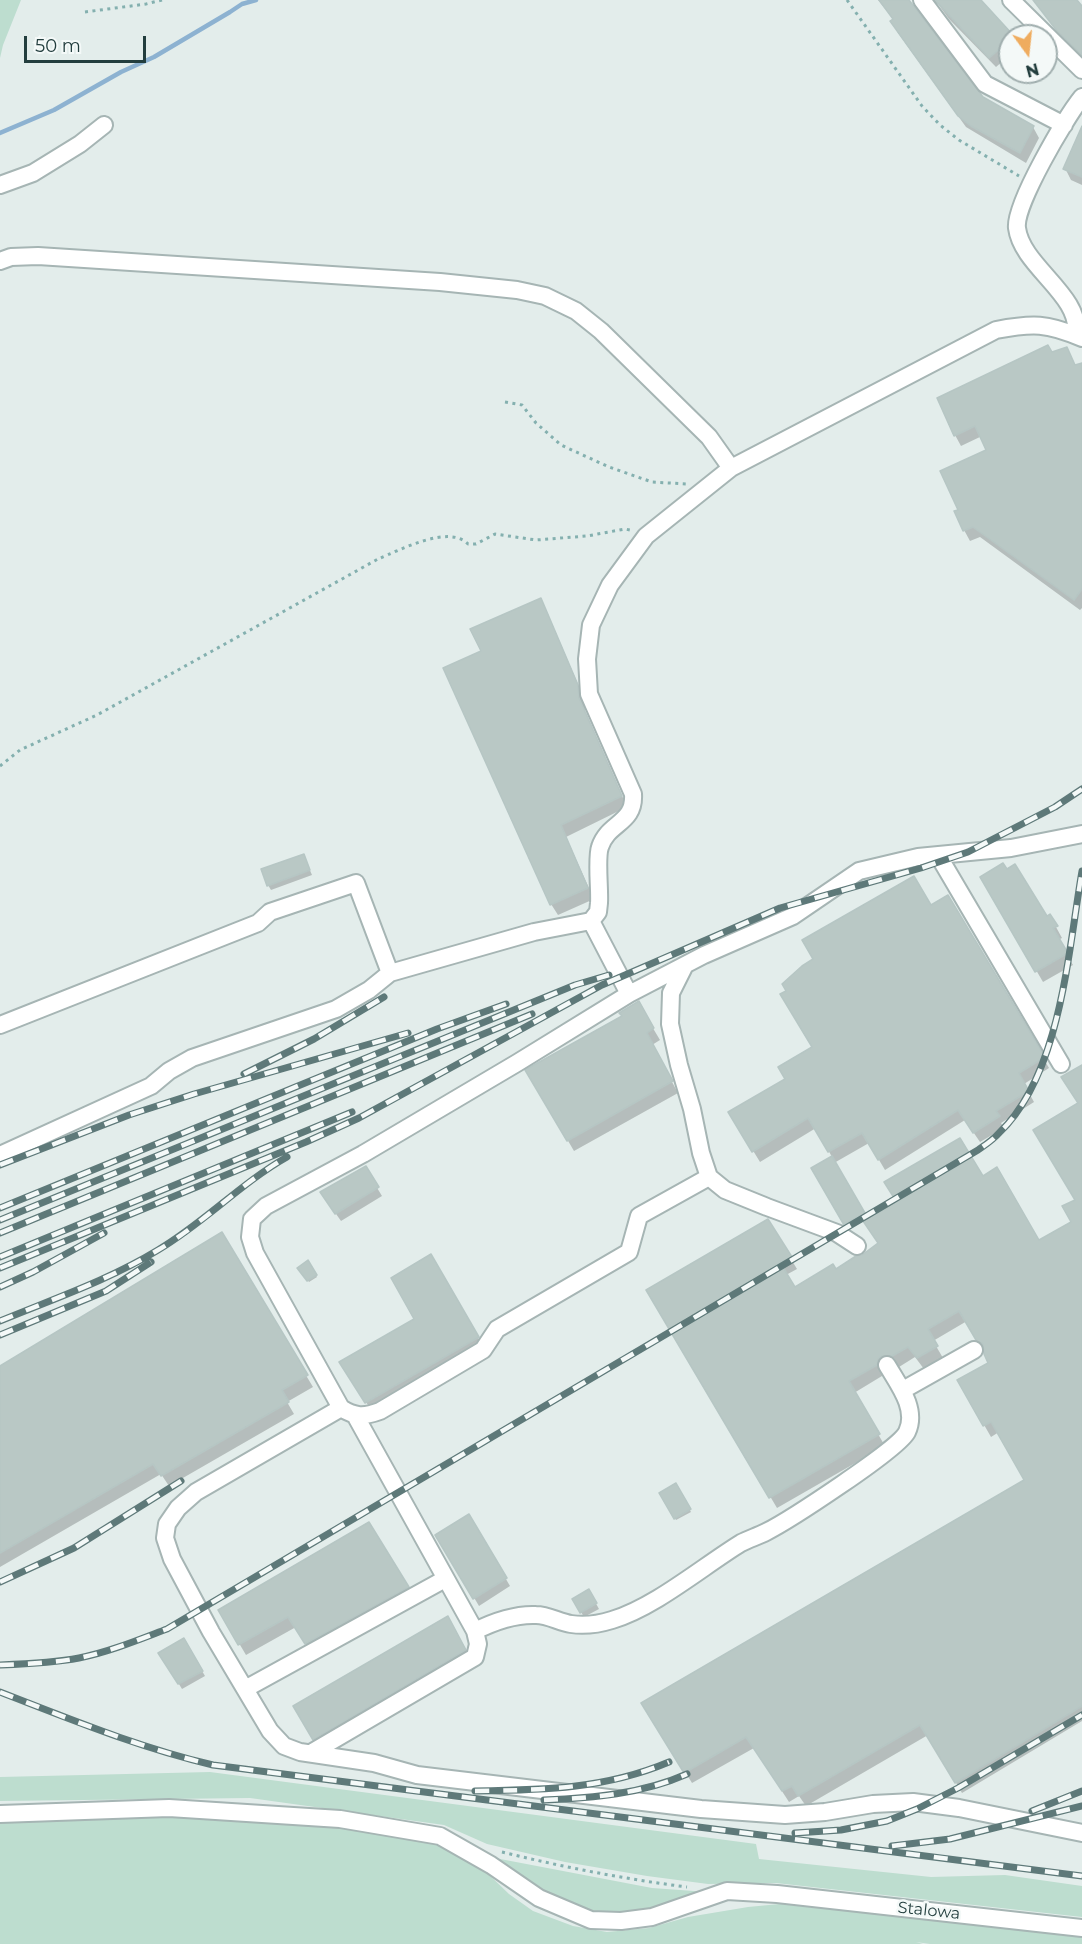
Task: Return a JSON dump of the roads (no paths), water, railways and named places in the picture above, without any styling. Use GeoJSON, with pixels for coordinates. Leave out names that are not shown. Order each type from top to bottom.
{"type":"FeatureCollection","features":[{"type":"Feature","properties":{"kind":"street"},"geometry":{"type":"LineString","coordinates":[[921,0],[985,84],[1064,125]]}},
{"type":"Feature","properties":{"kind":"street"},"geometry":{"type":"LineString","coordinates":[[1011,0],[1082,70]]}},
{"type":"Feature","properties":{"kind":"street"},"geometry":{"type":"LineString","coordinates":[[0,1155],[151,1086],[169,1071],[192,1058],[336,1009],[369,990],[390,973],[534,932],[591,921],[598,912],[599,903],[599,849],[606,834],[626,818],[633,806],[633,794],[589,694],[587,659],[591,625],[610,585],[646,536],[731,468],[996,330],[1025,324],[1054,327],[1079,336],[1081,317],[1071,296],[1028,252],[1017,231],[1020,209],[1032,183],[1082,97]]}},
{"type":"Feature","properties":{"kind":"street"},"geometry":{"type":"LineString","coordinates":[[0,185],[33,173],[80,144],[104,125]]}},
{"type":"Feature","properties":{"kind":"street"},"geometry":{"type":"LineString","coordinates":[[0,261],[11,257],[38,256],[121,261],[440,282],[517,290],[545,296],[576,311],[601,331],[709,437],[731,468]]}},
{"type":"Feature","properties":{"kind":"street"},"geometry":{"type":"LineString","coordinates":[[311,1753],[475,1657],[478,1644],[475,1631],[255,1253],[250,1237],[252,1219],[266,1206],[373,1148],[518,1063],[629,994],[685,964],[793,916],[860,871],[918,857],[1011,848],[1082,834]]}},
{"type":"Feature","properties":{"kind":"street"},"geometry":{"type":"LineString","coordinates":[[938,855],[1062,1064]]}},
{"type":"Feature","properties":{"kind":"street"},"geometry":{"type":"LineString","coordinates":[[0,1025],[258,923],[270,912],[356,884],[390,973]]}},
{"type":"Feature","properties":{"kind":"street"},"geometry":{"type":"LineString","coordinates":[[591,921],[629,994]]}},
{"type":"Feature","properties":{"kind":"street"},"geometry":{"type":"LineString","coordinates":[[685,964],[671,993],[670,1024],[708,1177],[725,1190],[837,1233],[857,1246]]}},
{"type":"Feature","properties":{"kind":"street"},"geometry":{"type":"LineString","coordinates":[[708,1177],[639,1216],[629,1252],[497,1329],[483,1350],[380,1411],[367,1416],[348,1411],[196,1492],[178,1508],[167,1524],[165,1538],[172,1559],[245,1689],[270,1731],[284,1746],[311,1753],[374,1763],[417,1775],[701,1809],[785,1815],[825,1812],[873,1804],[913,1803],[959,1808],[1082,1833]]}},
{"type":"Feature","properties":{"kind":"street"},"geometry":{"type":"LineString","coordinates":[[903,1390],[974,1350]]}},
{"type":"Feature","properties":{"kind":"street"},"geometry":{"type":"LineString","coordinates":[[475,1631],[512,1617],[536,1615],[571,1624],[592,1625],[612,1620],[638,1610],[744,1542],[767,1532],[881,1456],[907,1432],[911,1410],[903,1390],[887,1365]]}},
{"type":"Feature","properties":{"kind":"street"},"geometry":{"type":"LineString","coordinates":[[245,1689],[445,1579]]}},
{"type":"Feature","properties":{"kind":"street","name":"Stalowa"},"geometry":{"type":"LineString","coordinates":[[0,1814],[169,1808],[340,1819],[440,1836],[491,1865],[539,1898],[591,1920],[621,1921],[652,1917],[727,1892],[777,1894],[1082,1928]]}},
{"type":"Feature","properties":{"kind":"waterway"},"geometry":{"type":"LineString","coordinates":[[0,133],[54,110],[121,72],[154,57],[242,4],[256,0]]}},
{"type":"Feature","properties":{"kind":"railway"},"geometry":{"type":"LineString","coordinates":[[0,1268],[359,1118],[602,985],[780,908],[921,868],[968,852],[1055,807],[1082,789]]}},
{"type":"Feature","properties":{"kind":"railway"},"geometry":{"type":"LineString","coordinates":[[0,1665],[79,1658],[167,1629],[978,1150],[997,1136],[1020,1108],[1036,1079],[1049,1046],[1066,974],[1082,871]]}},
{"type":"Feature","properties":{"kind":"railway"},"geometry":{"type":"LineString","coordinates":[[0,1220],[575,985],[609,975]]}},
{"type":"Feature","properties":{"kind":"railway"},"geometry":{"type":"LineString","coordinates":[[244,1074],[314,1039],[384,997]]}},
{"type":"Feature","properties":{"kind":"railway"},"geometry":{"type":"LineString","coordinates":[[0,1208],[437,1029],[506,1004]]}},
{"type":"Feature","properties":{"kind":"railway"},"geometry":{"type":"LineString","coordinates":[[0,1233],[532,1014]]}},
{"type":"Feature","properties":{"kind":"railway"},"geometry":{"type":"LineString","coordinates":[[0,1165],[129,1115],[194,1094],[408,1033]]}},
{"type":"Feature","properties":{"kind":"railway"},"geometry":{"type":"LineString","coordinates":[[0,1257],[352,1112]]}},
{"type":"Feature","properties":{"kind":"railway"},"geometry":{"type":"LineString","coordinates":[[0,1321],[139,1261],[191,1228],[270,1167],[287,1157]]}},
{"type":"Feature","properties":{"kind":"railway"},"geometry":{"type":"LineString","coordinates":[[0,1287],[33,1272],[104,1233]]}},
{"type":"Feature","properties":{"kind":"railway"},"geometry":{"type":"LineString","coordinates":[[0,1335],[106,1291],[151,1262]]}},
{"type":"Feature","properties":{"kind":"railway"},"geometry":{"type":"LineString","coordinates":[[0,1582],[74,1548],[181,1481]]}},
{"type":"Feature","properties":{"kind":"railway"},"geometry":{"type":"LineString","coordinates":[[0,1692],[132,1742],[213,1765],[1082,1876]]}},
{"type":"Feature","properties":{"kind":"railway"},"geometry":{"type":"LineString","coordinates":[[795,1833],[841,1830],[887,1821],[917,1809],[958,1788],[1082,1715]]}},
{"type":"Feature","properties":{"kind":"railway"},"geometry":{"type":"LineString","coordinates":[[475,1791],[550,1789],[598,1783],[645,1771],[669,1762]]}},
{"type":"Feature","properties":{"kind":"railway"},"geometry":{"type":"LineString","coordinates":[[544,1800],[580,1798],[635,1790],[687,1774]]}},
{"type":"Feature","properties":{"kind":"railway"},"geometry":{"type":"LineString","coordinates":[[1032,1811],[1082,1791]]}},
{"type":"Feature","properties":{"kind":"railway"},"geometry":{"type":"LineString","coordinates":[[892,1846],[950,1839],[1082,1806]]}}]}
